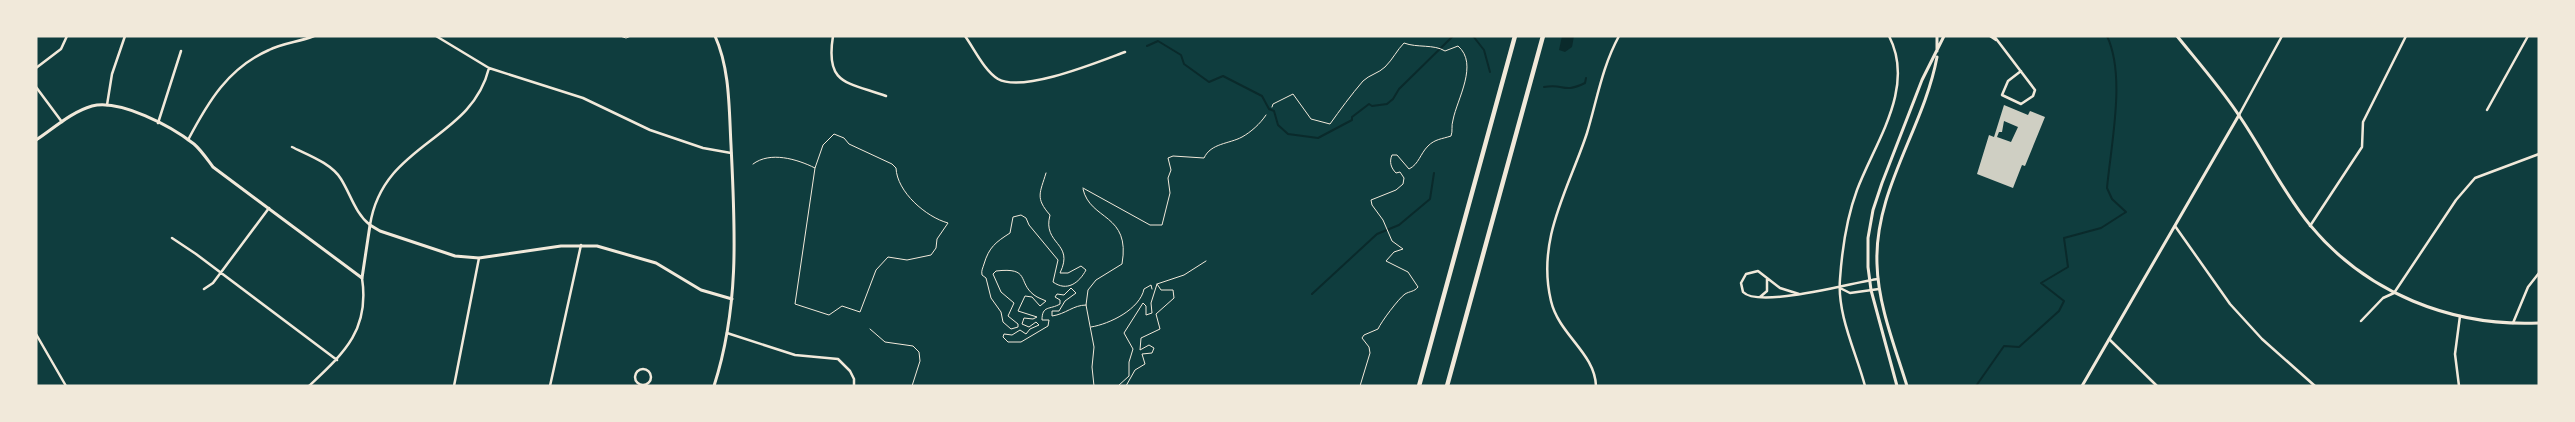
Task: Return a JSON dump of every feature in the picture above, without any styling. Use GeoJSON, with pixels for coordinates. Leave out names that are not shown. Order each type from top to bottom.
{"type":"FeatureCollection","features":[{"type":"Feature","properties":{"kind":"highway"},"geometry":{"type":"LineString","coordinates":[[1418,386],[1515,36]]}},
{"type":"Feature","properties":{"kind":"highway"},"geometry":{"type":"LineString","coordinates":[[1447,386],[1543,36]]}},
{"type":"Feature","properties":{"kind":"main road"},"geometry":{"type":"LineString","coordinates":[[714,386],[733,300],[735,254],[727,86],[723,55],[715,36]]}},
{"type":"Feature","properties":{"kind":"main road"},"geometry":{"type":"LineString","coordinates":[[1897,386],[1870,290],[1868,238],[1876,200],[1922,80],[1937,54],[1937,36]]}},
{"type":"Feature","properties":{"kind":"main road"},"geometry":{"type":"LineString","coordinates":[[1907,386],[1880,289],[1877,239],[1882,212],[1930,84],[1937,54],[1944,36]]}},
{"type":"Feature","properties":{"kind":"main road"},"geometry":{"type":"LineString","coordinates":[[2177,36],[2239,116],[2310,226],[2374,283],[2428,308],[2460,316],[2513,323],[2539,323]]}},
{"type":"Feature","properties":{"kind":"main road"},"geometry":{"type":"LineString","coordinates":[[36,140],[62,122],[92,106],[123,106],[158,123],[194,144],[214,167],[362,278],[370,225],[380,231],[455,256],[479,258],[523,250],[581,245],[597,246],[642,257],[662,266],[701,290],[733,300]]}},
{"type":"Feature","properties":{"kind":"main road"},"geometry":{"type":"LineString","coordinates":[[2082,386],[2239,116]]}},
{"type":"Feature","properties":{"kind":"street"},"geometry":{"type":"LineString","coordinates":[[36,68],[61,49],[67,36]]}},
{"type":"Feature","properties":{"kind":"street"},"geometry":{"type":"LineString","coordinates":[[107,105],[112,74],[125,36]]}},
{"type":"Feature","properties":{"kind":"street"},"geometry":{"type":"LineString","coordinates":[[188,140],[215,93],[236,70],[269,50],[314,36]]}},
{"type":"Feature","properties":{"kind":"street"},"geometry":{"type":"LineString","coordinates":[[436,36],[489,68],[583,98],[650,130],[704,148],[731,153]]}},
{"type":"Feature","properties":{"kind":"street"},"geometry":{"type":"LineString","coordinates":[[833,36],[830,61],[836,73],[846,82],[886,96]]}},
{"type":"Feature","properties":{"kind":"street"},"geometry":{"type":"LineString","coordinates":[[965,36],[992,73],[1001,80],[1011,83],[1029,83],[1125,52]]}},
{"type":"Feature","properties":{"kind":"street"},"geometry":{"type":"LineString","coordinates":[[1596,386],[1589,361],[1571,341],[1556,317],[1548,285],[1548,262],[1561,195],[1587,133],[1604,69],[1619,36]]}},
{"type":"Feature","properties":{"kind":"street"},"geometry":{"type":"LineString","coordinates":[[1865,386],[1850,336],[1840,288],[1852,207],[1897,94],[1898,68],[1896,53],[1889,36]]}},
{"type":"Feature","properties":{"kind":"street"},"geometry":{"type":"LineString","coordinates":[[1990,36],[2000,42]]}},
{"type":"Feature","properties":{"kind":"street"},"geometry":{"type":"LineString","coordinates":[[1994,36],[2000,42],[2035,90],[2033,96],[2021,104],[2002,95],[2008,81],[2021,71]]}},
{"type":"Feature","properties":{"kind":"street"},"geometry":{"type":"LineString","coordinates":[[2239,116],[2282,36]]}},
{"type":"Feature","properties":{"kind":"street"},"geometry":{"type":"LineString","coordinates":[[2310,226],[2362,147],[2363,122],[2406,36]]}},
{"type":"Feature","properties":{"kind":"street"},"geometry":{"type":"LineString","coordinates":[[2487,110],[2528,36]]}},
{"type":"Feature","properties":{"kind":"street"},"geometry":{"type":"LineString","coordinates":[[158,123],[181,51]]}},
{"type":"Feature","properties":{"kind":"street"},"geometry":{"type":"LineString","coordinates":[[370,225],[374,208],[387,181],[397,167],[447,129],[466,110],[480,90],[489,68]]}},
{"type":"Feature","properties":{"kind":"street"},"geometry":{"type":"LineString","coordinates":[[36,87],[62,122]]}},
{"type":"Feature","properties":{"kind":"street"},"geometry":{"type":"LineString","coordinates":[[292,147],[314,157],[340,177],[356,210],[370,225]]}},
{"type":"Feature","properties":{"kind":"street"},"geometry":{"type":"LineString","coordinates":[[2361,321],[2383,298],[2394,293],[2446,214],[2475,178],[2539,154]]}},
{"type":"Feature","properties":{"kind":"street"},"geometry":{"type":"LineString","coordinates":[[204,289],[214,283],[220,272],[269,208]]}},
{"type":"Feature","properties":{"kind":"street"},"geometry":{"type":"LineString","coordinates":[[2175,226],[2230,304],[2262,339],[2314,386]]}},
{"type":"Feature","properties":{"kind":"street"},"geometry":{"type":"LineString","coordinates":[[172,238],[337,360]]}},
{"type":"Feature","properties":{"kind":"street"},"geometry":{"type":"LineString","coordinates":[[550,386],[581,245]]}},
{"type":"Feature","properties":{"kind":"street"},"geometry":{"type":"LineString","coordinates":[[454,386],[479,258]]}},
{"type":"Feature","properties":{"kind":"street"},"geometry":{"type":"LineString","coordinates":[[1799,294],[1780,288],[1765,275],[1753,271],[1746,274],[1742,280],[1743,292],[1754,298],[1799,294],[1840,288],[1849,283],[1878,279]]}},
{"type":"Feature","properties":{"kind":"street"},"geometry":{"type":"LineString","coordinates":[[2513,323],[2528,287],[2539,273]]}},
{"type":"Feature","properties":{"kind":"street"},"geometry":{"type":"LineString","coordinates":[[1754,298],[1761,296],[1767,291],[1768,282],[1765,275]]}},
{"type":"Feature","properties":{"kind":"street"},"geometry":{"type":"LineString","coordinates":[[309,386],[337,360],[350,343],[362,318],[364,300],[362,278]]}},
{"type":"Feature","properties":{"kind":"street"},"geometry":{"type":"LineString","coordinates":[[1840,288],[1850,293],[1880,289]]}},
{"type":"Feature","properties":{"kind":"street"},"geometry":{"type":"LineString","coordinates":[[2459,386],[2455,354],[2460,316]]}},
{"type":"Feature","properties":{"kind":"street"},"geometry":{"type":"LineString","coordinates":[[727,333],[795,355],[838,359],[850,370],[854,379],[854,386]]}},
{"type":"Feature","properties":{"kind":"street"},"geometry":{"type":"LineString","coordinates":[[36,334],[66,386]]}},
{"type":"Feature","properties":{"kind":"street"},"geometry":{"type":"LineString","coordinates":[[2109,340],[2157,386]]}},
{"type":"Feature","properties":{"kind":"street"},"geometry":{"type":"LineString","coordinates":[[645,369],[650,372],[649,385],[642,385],[636,382],[635,376],[638,370],[645,369]]}},
{"type":"Feature","properties":{"kind":"path"},"geometry":{"type":"LineString","coordinates":[[620,36],[626,38],[631,36]]}},
{"type":"Feature","properties":{"kind":"path"},"geometry":{"type":"LineString","coordinates":[[1272,107],[1273,104],[1293,94],[1311,119],[1330,124],[1338,110],[1356,92],[1364,80],[1383,69],[1398,54],[1404,42],[1412,46],[1440,48],[1445,51],[1458,46],[1466,57],[1465,79],[1452,122],[1451,136],[1439,138],[1429,145],[1415,166],[1409,169],[1397,155],[1392,155],[1390,161],[1393,170],[1396,174],[1400,172],[1404,178],[1403,184],[1396,190],[1371,200],[1372,205],[1383,220],[1390,238],[1403,248],[1394,252],[1386,261],[1408,272],[1418,287],[1400,298],[1395,308],[1383,318],[1375,332],[1364,335],[1362,338],[1369,347],[1370,353],[1360,386]]}},
{"type":"Feature","properties":{"kind":"path"},"geometry":{"type":"LineString","coordinates":[[1094,386],[1092,367],[1094,347],[1086,305],[1091,284],[1122,264],[1123,247],[1113,222],[1089,204],[1083,188],[1150,225],[1162,225],[1170,193],[1168,178],[1171,170],[1168,158],[1174,156],[1204,158],[1207,151],[1214,147],[1241,138],[1261,122],[1266,115]]}},
{"type":"Feature","properties":{"kind":"path"},"geometry":{"type":"LineString","coordinates":[[834,134],[844,138],[849,144],[892,164],[896,168],[896,178],[908,195],[935,220],[948,224],[936,239],[936,248],[931,255],[907,260],[888,257],[876,270],[860,312],[842,306],[829,314],[795,304],[815,168],[823,146],[834,134]]}},
{"type":"Feature","properties":{"kind":"path"},"geometry":{"type":"LineString","coordinates":[[753,164],[766,157],[784,158],[815,168]]}},
{"type":"Feature","properties":{"kind":"path"},"geometry":{"type":"LineString","coordinates":[[1046,173],[1039,196],[1040,202],[1050,215],[1047,226],[1049,232],[1065,256],[1064,266],[1060,273],[1062,275],[1068,273],[1081,266],[1086,270],[1083,276],[1078,282],[1070,286],[1063,286],[1053,282],[1058,260],[1029,225],[1026,218],[1021,215],[1013,217],[1010,233],[990,248],[981,270],[982,275],[986,278],[991,298],[1001,312],[1002,322],[1011,329],[1018,327],[1018,324],[1008,316],[1014,303],[1001,292],[993,274],[996,271],[1014,271],[1024,277],[1030,291],[1046,301],[1046,304],[1040,306],[1032,297],[1024,296],[1018,311],[1037,317],[1030,320],[1024,318],[1022,324],[1029,326],[1036,322],[1039,325],[1030,329],[1026,334],[1020,330],[1012,335],[1004,334],[1003,337],[1008,342],[1021,342],[1048,326],[1049,320],[1042,320],[1043,312],[1049,306],[1060,304],[1060,300],[1055,297],[1056,294],[1064,296],[1071,288],[1076,293],[1065,301],[1058,311],[1052,311],[1052,316],[1069,312],[1075,306],[1086,305]]}},
{"type":"Feature","properties":{"kind":"path"},"geometry":{"type":"LineString","coordinates":[[1118,386],[1129,376],[1129,362],[1133,350],[1124,333],[1143,303],[1146,306],[1146,315],[1152,313],[1153,290],[1157,284],[1184,275],[1206,262]]}},
{"type":"Feature","properties":{"kind":"path"},"geometry":{"type":"LineString","coordinates":[[1126,386],[1135,370],[1144,364],[1142,354],[1152,353],[1154,348],[1149,345],[1140,350],[1142,338],[1160,329],[1156,314],[1174,298],[1173,290],[1161,290],[1157,284]]}},
{"type":"Feature","properties":{"kind":"path"},"geometry":{"type":"LineString","coordinates":[[1090,327],[1101,325],[1128,311],[1142,296],[1144,289],[1151,285],[1153,290]]}},
{"type":"Feature","properties":{"kind":"path"},"geometry":{"type":"LineString","coordinates":[[870,329],[884,342],[912,346],[919,352],[920,362],[912,386]]}},
{"type":"Feature","properties":{"kind":"water"},"geometry":{"type":"Polygon","coordinates":[[[1562,36],[1574,36],[1572,47],[1565,52],[1559,50],[1562,36]]]}},
{"type":"Feature","properties":{"kind":"building"},"geometry":{"type":"Polygon","coordinates":[[[2004,105],[2028,115],[2030,111],[2045,117],[2025,166],[2022,165],[2013,188],[1977,174],[1989,135],[1994,137],[2004,105]],[[2004,121],[2002,132],[1999,132],[1997,137],[2011,142],[2018,127],[2004,121]]]}},
{"type":"Feature","properties":{"kind":"waterway"},"geometry":{"type":"LineString","coordinates":[[1147,46],[1158,41],[1181,55],[1184,64],[1209,82],[1223,76],[1262,96],[1269,109],[1274,111],[1278,125],[1288,134],[1318,138],[1352,120],[1352,117],[1369,104],[1372,106],[1387,104],[1393,99],[1399,89],[1453,36]]}},
{"type":"Feature","properties":{"kind":"waterway"},"geometry":{"type":"LineString","coordinates":[[1473,36],[1484,50],[1490,72]]}},
{"type":"Feature","properties":{"kind":"waterway"},"geometry":{"type":"LineString","coordinates":[[1976,386],[2004,346],[2019,347],[2059,311],[2064,301],[2041,283],[2068,267],[2064,238],[2101,228],[2126,212],[2112,199],[2107,188],[2116,110],[2116,70],[2113,52],[2107,36]]}},
{"type":"Feature","properties":{"kind":"waterway"},"geometry":{"type":"LineString","coordinates":[[1544,87],[1572,88],[1585,83],[1586,78]]}},
{"type":"Feature","properties":{"kind":"waterway"},"geometry":{"type":"LineString","coordinates":[[1312,294],[1377,234],[1399,225],[1430,199],[1434,173]]}}]}
